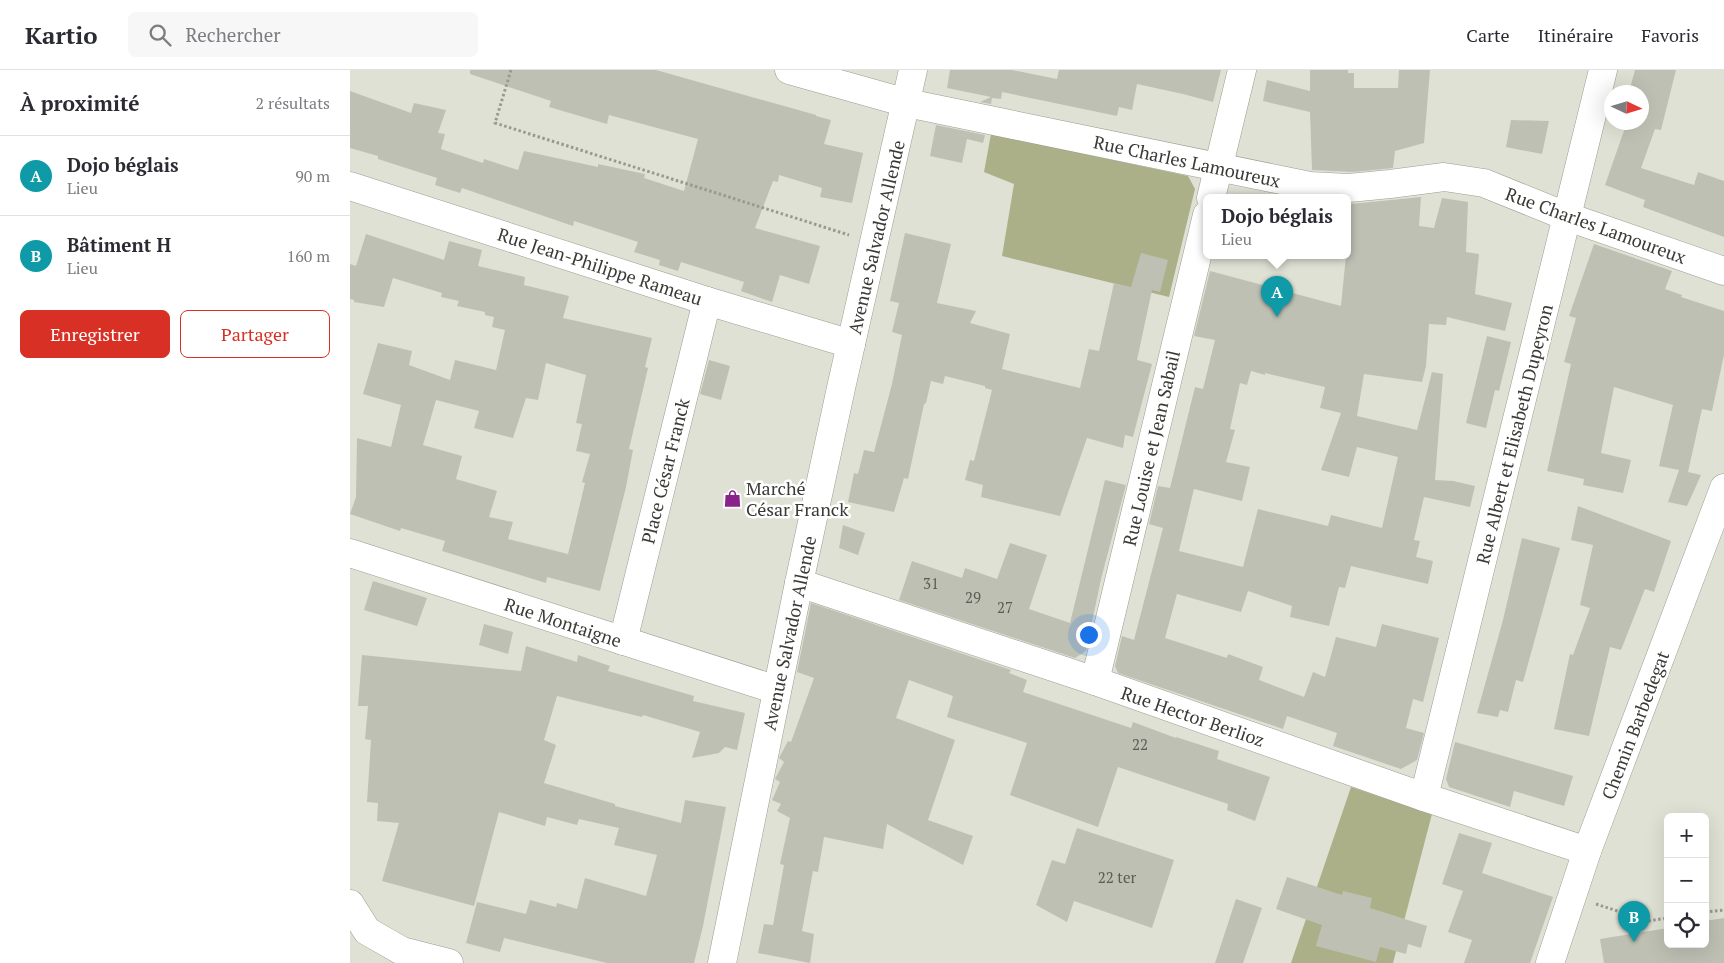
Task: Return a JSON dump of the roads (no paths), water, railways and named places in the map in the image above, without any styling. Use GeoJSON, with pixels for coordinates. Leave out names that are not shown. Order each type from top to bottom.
{"type":"FeatureCollection","features":[{"type":"Feature","properties":{"kind":"street","name":"Rue Charles Lamoureux"},"geometry":{"type":"LineString","coordinates":[[789,70],[907,104],[1310,186],[1350,188],[1444,177],[1484,183],[1568,217],[1724,271]]}},
{"type":"Feature","properties":{"kind":"street","name":"Avenue Salvador Allende"},"geometry":{"type":"LineString","coordinates":[[722,963],[799,583],[851,344],[907,104],[913,70]]}},
{"type":"Feature","properties":{"kind":"street"},"geometry":{"type":"LineString","coordinates":[[1212,194],[1242,70]]}},
{"type":"Feature","properties":{"kind":"street","name":"Rue Albert et Elisabeth Dupeyron"},"geometry":{"type":"LineString","coordinates":[[1424,797],[1603,70]]}},
{"type":"Feature","properties":{"kind":"street","name":"Rue Jean-Philippe Rameau"},"geometry":{"type":"LineString","coordinates":[[350,186],[707,301],[851,344]]}},
{"type":"Feature","properties":{"kind":"street","name":"Rue Louise et Jean Sabail"},"geometry":{"type":"LineString","coordinates":[[1095,682],[1203,232]]}},
{"type":"Feature","properties":{"kind":"street","name":"Place César Franck"},"geometry":{"type":"LineString","coordinates":[[623,641],[707,301]]}},
{"type":"Feature","properties":{"kind":"street","name":"Chemin Barbedegat"},"geometry":{"type":"LineString","coordinates":[[1550,963],[1587,851],[1724,488]]}},
{"type":"Feature","properties":{"kind":"street","name":"Rue Montaigne"},"geometry":{"type":"LineString","coordinates":[[350,553],[777,690]]}},
{"type":"Feature","properties":{"kind":"street","name":"Rue Hector Berlioz"},"geometry":{"type":"LineString","coordinates":[[799,583],[1095,682],[1424,797],[1587,851]]}},
{"type":"Feature","properties":{"kind":"street"},"geometry":{"type":"LineString","coordinates":[[350,904],[367,931],[402,951],[449,963]]}},
{"type":"Feature","properties":{"kind":"place","name":"Dojo béglais"},"geometry":{"type":"Point","coordinates":[1277,317]}},
{"type":"Feature","properties":{"kind":"place","name":"Marché César Franck"},"geometry":{"type":"Point","coordinates":[732,498]}},
{"type":"Feature","properties":{"kind":"place","name":"Bâtiment H"},"geometry":{"type":"Point","coordinates":[1634,942]}}]}
